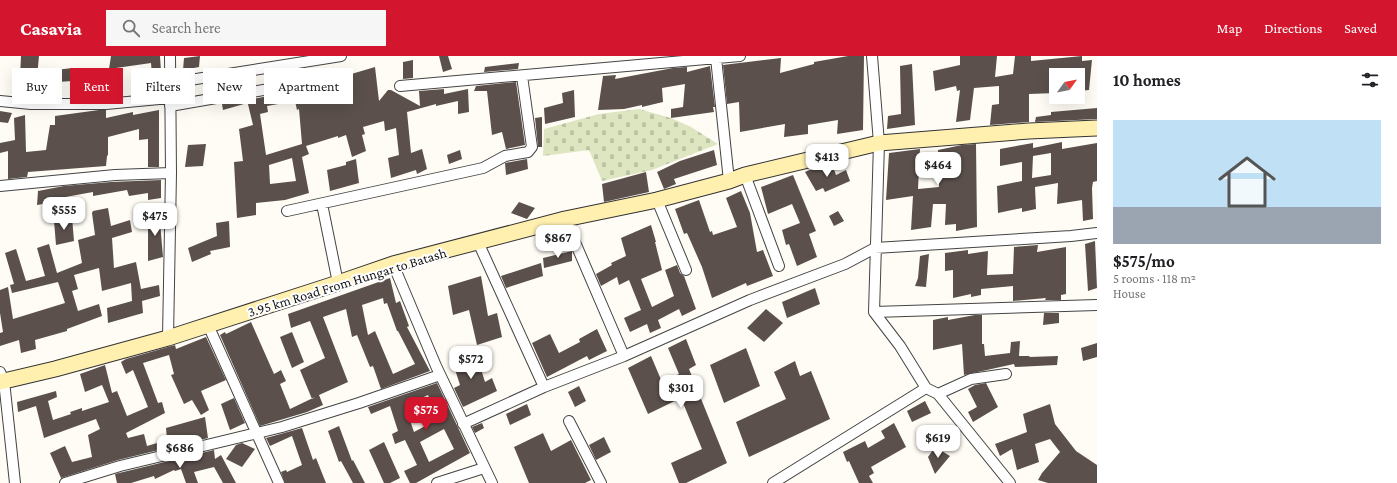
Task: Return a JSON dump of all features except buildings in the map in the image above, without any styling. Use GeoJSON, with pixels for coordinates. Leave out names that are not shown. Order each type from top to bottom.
{"type":"FeatureCollection","features":[{"type":"Feature","properties":{"kind":"street"},"geometry":{"type":"LineString","coordinates":[[170,56],[170,68]]}},
{"type":"Feature","properties":{"kind":"street"},"geometry":{"type":"LineString","coordinates":[[195,79],[341,56]]}},
{"type":"Feature","properties":{"kind":"street"},"geometry":{"type":"LineString","coordinates":[[400,86],[740,56]]}},
{"type":"Feature","properties":{"kind":"street"},"geometry":{"type":"LineString","coordinates":[[872,56],[879,143],[874,312],[900,346],[926,388],[938,394],[1010,483]]}},
{"type":"Feature","properties":{"kind":"street"},"geometry":{"type":"LineString","coordinates":[[716,58],[729,181]]}},
{"type":"Feature","properties":{"kind":"street"},"geometry":{"type":"LineString","coordinates":[[287,211],[483,168],[505,156],[528,152],[532,147],[522,76]]}},
{"type":"Feature","properties":{"kind":"street"},"geometry":{"type":"LineString","coordinates":[[195,98],[264,88]]}},
{"type":"Feature","properties":{"kind":"street"},"geometry":{"type":"LineString","coordinates":[[0,101],[31,104],[131,103]]}},
{"type":"Feature","properties":{"kind":"street"},"geometry":{"type":"LineString","coordinates":[[168,338],[171,173],[170,104]]}},
{"type":"Feature","properties":{"kind":"street","name":"3.95 km Road From Hungar to Batash"},"geometry":{"type":"LineString","coordinates":[[1,378],[55,368],[168,338],[393,264],[565,219],[657,200],[729,181],[745,175],[879,143],[1029,131],[1097,128]]}},
{"type":"Feature","properties":{"kind":"street"},"geometry":{"type":"LineString","coordinates":[[0,186],[115,175],[171,173]]}},
{"type":"Feature","properties":{"kind":"street"},"geometry":{"type":"LineString","coordinates":[[745,175],[778,266]]}},
{"type":"Feature","properties":{"kind":"street"},"geometry":{"type":"LineString","coordinates":[[657,200],[686,270]]}},
{"type":"Feature","properties":{"kind":"street"},"geometry":{"type":"LineString","coordinates":[[322,204],[338,283]]}},
{"type":"Feature","properties":{"kind":"street"},"geometry":{"type":"LineString","coordinates":[[565,219],[624,356]]}},
{"type":"Feature","properties":{"kind":"street"},"geometry":{"type":"LineString","coordinates":[[463,424],[544,387],[624,356],[750,300],[845,264],[876,248],[1071,236],[1097,233]]}},
{"type":"Feature","properties":{"kind":"street"},"geometry":{"type":"LineString","coordinates":[[478,242],[544,387]]}},
{"type":"Feature","properties":{"kind":"street"},"geometry":{"type":"LineString","coordinates":[[393,264],[440,375],[492,483]]}},
{"type":"Feature","properties":{"kind":"street"},"geometry":{"type":"LineString","coordinates":[[874,312],[1097,305]]}},
{"type":"Feature","properties":{"kind":"street"},"geometry":{"type":"LineString","coordinates":[[208,325],[279,483]]}},
{"type":"Feature","properties":{"kind":"street"},"geometry":{"type":"LineString","coordinates":[[938,394],[971,379],[1006,374]]}},
{"type":"Feature","properties":{"kind":"street"},"geometry":{"type":"LineString","coordinates":[[65,483],[120,466],[256,434],[359,403],[440,375]]}},
{"type":"Feature","properties":{"kind":"street"},"geometry":{"type":"LineString","coordinates":[[1,378],[15,483]]}},
{"type":"Feature","properties":{"kind":"street"},"geometry":{"type":"LineString","coordinates":[[773,483],[926,388]]}},
{"type":"Feature","properties":{"kind":"street"},"geometry":{"type":"LineString","coordinates":[[569,421],[601,483]]}},
{"type":"Feature","properties":{"kind":"street"},"geometry":{"type":"LineString","coordinates":[[437,483],[484,468]]}},
{"type":"Feature","properties":{"kind":"green space"},"geometry":{"type":"Polygon","coordinates":[[[639,109],[671,118],[691,127],[718,144],[652,170],[602,181],[589,150],[543,156],[544,129],[599,114],[639,109]]]}}]}
